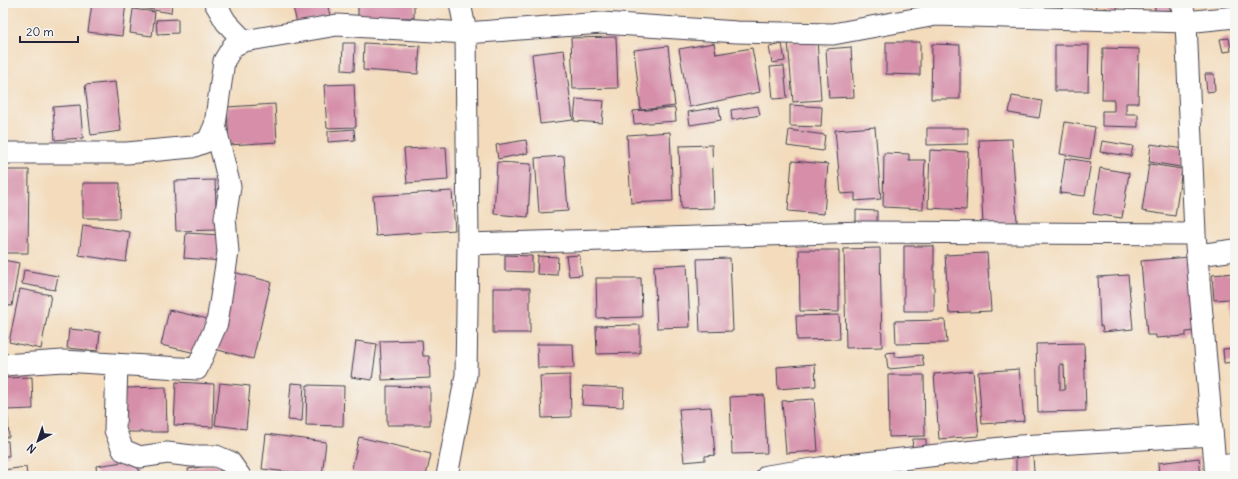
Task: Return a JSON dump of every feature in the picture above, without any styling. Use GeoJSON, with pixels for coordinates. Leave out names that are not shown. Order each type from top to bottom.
{"type":"FeatureCollection","features":[{"type":"Feature","properties":{"kind":"street"},"geometry":{"type":"LineString","coordinates":[[216,3],[226,22],[244,41]]}},
{"type":"Feature","properties":{"kind":"street"},"geometry":{"type":"LineString","coordinates":[[447,476],[466,375],[468,244],[466,33],[460,3]]}},
{"type":"Feature","properties":{"kind":"street"},"geometry":{"type":"LineString","coordinates":[[1184,12],[1196,234],[1212,435],[1222,469]]}},
{"type":"Feature","properties":{"kind":"street"},"geometry":{"type":"LineString","coordinates":[[3,153],[127,153],[192,147],[208,141],[215,125],[224,61],[233,46],[244,41],[337,25],[466,33],[602,23],[737,32],[833,34],[936,15],[1184,12],[1235,17]]}},
{"type":"Feature","properties":{"kind":"street"},"geometry":{"type":"LineString","coordinates":[[3,365],[63,361],[197,369],[217,323],[228,252],[225,218],[230,187],[215,125]]}},
{"type":"Feature","properties":{"kind":"street"},"geometry":{"type":"LineString","coordinates":[[468,244],[864,232],[1196,234]]}},
{"type":"Feature","properties":{"kind":"street"},"geometry":{"type":"LineString","coordinates":[[1198,255],[1235,250]]}},
{"type":"Feature","properties":{"kind":"street"},"geometry":{"type":"LineString","coordinates":[[117,364],[115,430],[123,450],[140,457],[167,453],[192,456],[216,456],[230,462],[240,476]]}},
{"type":"Feature","properties":{"kind":"street"},"geometry":{"type":"LineString","coordinates":[[767,476],[820,468],[1020,446],[1212,435]]}},
{"type":"Feature","properties":{"kind":"building"},"geometry":{"type":"Polygon","coordinates":[[[92,3],[126,3],[122,36],[88,32],[92,3]]]}},
{"type":"Feature","properties":{"kind":"building"},"geometry":{"type":"Polygon","coordinates":[[[143,3],[172,3],[171,13],[142,8],[143,3]]]}},
{"type":"Feature","properties":{"kind":"building"},"geometry":{"type":"Polygon","coordinates":[[[292,3],[327,3],[330,15],[297,23],[292,3]]]}},
{"type":"Feature","properties":{"kind":"building"},"geometry":{"type":"Polygon","coordinates":[[[358,3],[414,3],[414,18],[358,17],[358,3]]]}},
{"type":"Feature","properties":{"kind":"building"},"geometry":{"type":"Polygon","coordinates":[[[1095,3],[1126,3],[1126,6],[1117,7],[1117,12],[1108,13],[1107,8],[1096,9],[1095,3]]]}},
{"type":"Feature","properties":{"kind":"building"},"geometry":{"type":"Polygon","coordinates":[[[1154,3],[1169,3],[1171,13],[1156,15],[1154,3]]]}},
{"type":"Feature","properties":{"kind":"building"},"geometry":{"type":"Polygon","coordinates":[[[133,9],[155,12],[152,36],[130,33],[133,9]]]}},
{"type":"Feature","properties":{"kind":"building"},"geometry":{"type":"Polygon","coordinates":[[[178,19],[178,33],[157,34],[156,20],[178,19]]]}},
{"type":"Feature","properties":{"kind":"building"},"geometry":{"type":"Polygon","coordinates":[[[616,37],[618,88],[573,89],[571,38],[616,37]]]}},
{"type":"Feature","properties":{"kind":"building"},"geometry":{"type":"Polygon","coordinates":[[[1229,38],[1231,51],[1223,52],[1220,39],[1229,38]]]}},
{"type":"Feature","properties":{"kind":"building"},"geometry":{"type":"Polygon","coordinates":[[[817,39],[821,100],[793,102],[788,41],[817,39]]]}},
{"type":"Feature","properties":{"kind":"building"},"geometry":{"type":"Polygon","coordinates":[[[886,42],[920,42],[920,75],[886,74],[886,42]]]}},
{"type":"Feature","properties":{"kind":"building"},"geometry":{"type":"Polygon","coordinates":[[[343,43],[355,43],[354,71],[342,70],[343,43]]]}},
{"type":"Feature","properties":{"kind":"building"},"geometry":{"type":"Polygon","coordinates":[[[364,43],[420,46],[418,74],[363,70],[364,43]]]}},
{"type":"Feature","properties":{"kind":"building"},"geometry":{"type":"Polygon","coordinates":[[[714,43],[716,54],[752,48],[760,92],[689,107],[679,49],[714,43]]]}},
{"type":"Feature","properties":{"kind":"building"},"geometry":{"type":"Polygon","coordinates":[[[782,44],[785,61],[772,63],[769,47],[782,44]]]}},
{"type":"Feature","properties":{"kind":"building"},"geometry":{"type":"Polygon","coordinates":[[[932,44],[960,45],[960,99],[931,99],[932,44]]]}},
{"type":"Feature","properties":{"kind":"building"},"geometry":{"type":"Polygon","coordinates":[[[1055,45],[1089,45],[1088,91],[1055,91],[1055,45]]]}},
{"type":"Feature","properties":{"kind":"building"},"geometry":{"type":"Polygon","coordinates":[[[668,46],[675,106],[641,110],[634,50],[668,46]]]}},
{"type":"Feature","properties":{"kind":"building"},"geometry":{"type":"Polygon","coordinates":[[[851,47],[854,97],[829,98],[826,49],[851,47]]]}},
{"type":"Feature","properties":{"kind":"building"},"geometry":{"type":"Polygon","coordinates":[[[1103,48],[1139,49],[1138,103],[1126,103],[1126,114],[1138,114],[1138,127],[1102,126],[1102,111],[1114,111],[1114,100],[1102,100],[1103,48]]]}},
{"type":"Feature","properties":{"kind":"building"},"geometry":{"type":"Polygon","coordinates":[[[564,50],[573,120],[540,124],[532,54],[564,50]]]}},
{"type":"Feature","properties":{"kind":"building"},"geometry":{"type":"Polygon","coordinates":[[[784,66],[787,98],[773,99],[770,67],[784,66]]]}},
{"type":"Feature","properties":{"kind":"building"},"geometry":{"type":"Polygon","coordinates":[[[1205,74],[1214,74],[1215,91],[1207,92],[1205,74]]]}},
{"type":"Feature","properties":{"kind":"building"},"geometry":{"type":"Polygon","coordinates":[[[115,82],[121,131],[91,135],[85,85],[115,82]]]}},
{"type":"Feature","properties":{"kind":"building"},"geometry":{"type":"Polygon","coordinates":[[[354,84],[356,127],[327,128],[324,85],[354,84]]]}},
{"type":"Feature","properties":{"kind":"building"},"geometry":{"type":"Polygon","coordinates":[[[1012,96],[1042,101],[1039,118],[1009,113],[1012,96]]]}},
{"type":"Feature","properties":{"kind":"building"},"geometry":{"type":"Polygon","coordinates":[[[576,99],[604,101],[602,123],[574,121],[576,99]]]}},
{"type":"Feature","properties":{"kind":"building"},"geometry":{"type":"Polygon","coordinates":[[[275,104],[277,142],[229,145],[227,107],[275,104]]]}},
{"type":"Feature","properties":{"kind":"building"},"geometry":{"type":"Polygon","coordinates":[[[80,105],[83,138],[55,140],[53,107],[80,105]]]}},
{"type":"Feature","properties":{"kind":"building"},"geometry":{"type":"Polygon","coordinates":[[[790,105],[822,107],[821,127],[790,126],[790,105]]]}},
{"type":"Feature","properties":{"kind":"building"},"geometry":{"type":"Polygon","coordinates":[[[758,106],[760,115],[732,120],[731,110],[758,106]]]}},
{"type":"Feature","properties":{"kind":"building"},"geometry":{"type":"Polygon","coordinates":[[[719,107],[721,120],[690,125],[688,112],[719,107]]]}},
{"type":"Feature","properties":{"kind":"building"},"geometry":{"type":"Polygon","coordinates":[[[675,108],[676,121],[634,124],[633,111],[675,108]]]}},
{"type":"Feature","properties":{"kind":"building"},"geometry":{"type":"Polygon","coordinates":[[[1065,122],[1095,127],[1090,159],[1060,154],[1065,122]]]}},
{"type":"Feature","properties":{"kind":"building"},"geometry":{"type":"Polygon","coordinates":[[[875,127],[881,199],[855,201],[855,193],[841,194],[835,130],[875,127]]]}},
{"type":"Feature","properties":{"kind":"building"},"geometry":{"type":"Polygon","coordinates":[[[927,128],[968,128],[968,144],[927,145],[927,128]]]}},
{"type":"Feature","properties":{"kind":"building"},"geometry":{"type":"Polygon","coordinates":[[[354,129],[355,140],[328,142],[328,131],[354,129]]]}},
{"type":"Feature","properties":{"kind":"building"},"geometry":{"type":"Polygon","coordinates":[[[789,130],[825,135],[823,151],[787,146],[789,130]]]}},
{"type":"Feature","properties":{"kind":"building"},"geometry":{"type":"Polygon","coordinates":[[[670,132],[673,201],[631,203],[627,135],[670,132]]]}},
{"type":"Feature","properties":{"kind":"building"},"geometry":{"type":"Polygon","coordinates":[[[1012,139],[1017,222],[983,224],[979,140],[1012,139]]]}},
{"type":"Feature","properties":{"kind":"building"},"geometry":{"type":"Polygon","coordinates":[[[526,140],[528,153],[498,159],[496,145],[526,140]]]}},
{"type":"Feature","properties":{"kind":"building"},"geometry":{"type":"Polygon","coordinates":[[[1102,141],[1133,146],[1131,156],[1100,152],[1102,141]]]}},
{"type":"Feature","properties":{"kind":"building"},"geometry":{"type":"Polygon","coordinates":[[[1151,144],[1184,149],[1181,167],[1149,162],[1151,144]]]}},
{"type":"Feature","properties":{"kind":"building"},"geometry":{"type":"Polygon","coordinates":[[[712,145],[714,208],[681,209],[679,146],[712,145]]]}},
{"type":"Feature","properties":{"kind":"building"},"geometry":{"type":"Polygon","coordinates":[[[446,147],[448,180],[407,183],[404,149],[446,147]]]}},
{"type":"Feature","properties":{"kind":"building"},"geometry":{"type":"Polygon","coordinates":[[[930,150],[968,152],[966,210],[928,208],[930,150]]]}},
{"type":"Feature","properties":{"kind":"building"},"geometry":{"type":"Polygon","coordinates":[[[884,153],[909,154],[909,160],[925,160],[923,209],[883,207],[884,153]]]}},
{"type":"Feature","properties":{"kind":"building"},"geometry":{"type":"Polygon","coordinates":[[[564,156],[568,211],[539,213],[535,158],[564,156]]]}},
{"type":"Feature","properties":{"kind":"building"},"geometry":{"type":"Polygon","coordinates":[[[1065,158],[1091,162],[1085,196],[1060,193],[1065,158]]]}},
{"type":"Feature","properties":{"kind":"building"},"geometry":{"type":"Polygon","coordinates":[[[792,161],[828,164],[824,214],[788,211],[792,161]]]}},
{"type":"Feature","properties":{"kind":"building"},"geometry":{"type":"Polygon","coordinates":[[[497,162],[531,164],[528,217],[494,214],[497,162]]]}},
{"type":"Feature","properties":{"kind":"building"},"geometry":{"type":"Polygon","coordinates":[[[1149,164],[1182,169],[1175,216],[1142,211],[1149,164]]]}},
{"type":"Feature","properties":{"kind":"building"},"geometry":{"type":"Polygon","coordinates":[[[1100,168],[1129,173],[1122,218],[1093,214],[1100,168]]]}},
{"type":"Feature","properties":{"kind":"building"},"geometry":{"type":"Polygon","coordinates":[[[3,170],[29,170],[28,253],[3,253],[3,170]]]}},
{"type":"Feature","properties":{"kind":"building"},"geometry":{"type":"Polygon","coordinates":[[[215,180],[217,230],[176,231],[174,181],[215,180]]]}},
{"type":"Feature","properties":{"kind":"building"},"geometry":{"type":"Polygon","coordinates":[[[83,183],[120,183],[119,218],[83,218],[83,183]]]}},
{"type":"Feature","properties":{"kind":"building"},"geometry":{"type":"Polygon","coordinates":[[[452,191],[455,230],[376,236],[373,196],[452,191]]]}},
{"type":"Feature","properties":{"kind":"building"},"geometry":{"type":"Polygon","coordinates":[[[856,210],[877,211],[877,227],[856,227],[856,210]]]}},
{"type":"Feature","properties":{"kind":"building"},"geometry":{"type":"Polygon","coordinates":[[[83,225],[130,232],[126,262],[79,255],[83,225]]]}},
{"type":"Feature","properties":{"kind":"building"},"geometry":{"type":"Polygon","coordinates":[[[186,233],[222,235],[222,261],[184,258],[186,233]]]}},
{"type":"Feature","properties":{"kind":"building"},"geometry":{"type":"Polygon","coordinates":[[[904,246],[934,246],[934,311],[904,311],[904,246]]]}},
{"type":"Feature","properties":{"kind":"building"},"geometry":{"type":"Polygon","coordinates":[[[880,248],[882,347],[846,348],[844,249],[880,248]]]}},
{"type":"Feature","properties":{"kind":"building"},"geometry":{"type":"Polygon","coordinates":[[[799,250],[839,250],[839,312],[800,311],[799,250]]]}},
{"type":"Feature","properties":{"kind":"building"},"geometry":{"type":"Polygon","coordinates":[[[987,253],[991,311],[949,313],[945,255],[987,253]]]}},
{"type":"Feature","properties":{"kind":"building"},"geometry":{"type":"Polygon","coordinates":[[[505,255],[532,256],[532,272],[505,271],[505,255]]]}},
{"type":"Feature","properties":{"kind":"building"},"geometry":{"type":"Polygon","coordinates":[[[579,255],[582,275],[569,276],[566,256],[579,255]]]}},
{"type":"Feature","properties":{"kind":"building"},"geometry":{"type":"Polygon","coordinates":[[[538,256],[558,257],[557,275],[537,274],[538,256]]]}},
{"type":"Feature","properties":{"kind":"building"},"geometry":{"type":"Polygon","coordinates":[[[1189,257],[1196,331],[1186,332],[1186,336],[1156,338],[1156,335],[1147,335],[1141,261],[1189,257]]]}},
{"type":"Feature","properties":{"kind":"building"},"geometry":{"type":"Polygon","coordinates":[[[730,258],[733,331],[700,332],[697,259],[730,258]]]}},
{"type":"Feature","properties":{"kind":"building"},"geometry":{"type":"Polygon","coordinates":[[[3,260],[19,263],[12,306],[3,305],[3,260]]]}},
{"type":"Feature","properties":{"kind":"building"},"geometry":{"type":"Polygon","coordinates":[[[687,264],[690,327],[657,328],[654,266],[687,264]]]}},
{"type":"Feature","properties":{"kind":"building"},"geometry":{"type":"Polygon","coordinates":[[[24,270],[58,276],[55,290],[22,284],[24,270]]]}},
{"type":"Feature","properties":{"kind":"building"},"geometry":{"type":"Polygon","coordinates":[[[233,272],[271,282],[253,359],[214,349],[233,272]]]}},
{"type":"Feature","properties":{"kind":"building"},"geometry":{"type":"Polygon","coordinates":[[[1235,273],[1234,343],[1230,299],[1214,300],[1212,275],[1235,273]]]}},
{"type":"Feature","properties":{"kind":"building"},"geometry":{"type":"Polygon","coordinates":[[[1128,275],[1133,329],[1103,332],[1102,326],[1100,326],[1098,277],[1128,275]]]}},
{"type":"Feature","properties":{"kind":"building"},"geometry":{"type":"Polygon","coordinates":[[[596,278],[641,278],[642,317],[597,318],[596,278]]]}},
{"type":"Feature","properties":{"kind":"building"},"geometry":{"type":"Polygon","coordinates":[[[493,288],[530,288],[530,333],[493,333],[493,288]]]}},
{"type":"Feature","properties":{"kind":"building"},"geometry":{"type":"Polygon","coordinates":[[[20,289],[51,295],[41,349],[9,342],[20,289]]]}},
{"type":"Feature","properties":{"kind":"building"},"geometry":{"type":"Polygon","coordinates":[[[169,310],[208,319],[200,354],[161,345],[169,310]]]}},
{"type":"Feature","properties":{"kind":"building"},"geometry":{"type":"Polygon","coordinates":[[[839,315],[840,339],[797,340],[796,316],[839,315]]]}},
{"type":"Feature","properties":{"kind":"building"},"geometry":{"type":"Polygon","coordinates":[[[945,320],[947,343],[896,344],[895,321],[945,320]]]}},
{"type":"Feature","properties":{"kind":"building"},"geometry":{"type":"Polygon","coordinates":[[[640,325],[640,353],[597,354],[596,326],[640,325]]]}},
{"type":"Feature","properties":{"kind":"building"},"geometry":{"type":"Polygon","coordinates":[[[69,329],[100,332],[98,351],[67,348],[69,329]]]}},
{"type":"Feature","properties":{"kind":"building"},"geometry":{"type":"Polygon","coordinates":[[[422,340],[423,356],[429,356],[430,378],[382,380],[380,341],[422,340]]]}},
{"type":"Feature","properties":{"kind":"building"},"geometry":{"type":"Polygon","coordinates":[[[356,341],[377,344],[372,380],[351,377],[356,341]]]}},
{"type":"Feature","properties":{"kind":"building"},"geometry":{"type":"Polygon","coordinates":[[[1084,343],[1086,411],[1038,412],[1036,344],[1084,343]],[[1060,364],[1060,390],[1065,390],[1064,365],[1060,364]]]}},
{"type":"Feature","properties":{"kind":"building"},"geometry":{"type":"Polygon","coordinates":[[[537,344],[573,344],[574,368],[538,368],[537,344]]]}},
{"type":"Feature","properties":{"kind":"building"},"geometry":{"type":"Polygon","coordinates":[[[1235,348],[1235,362],[1224,363],[1223,349],[1235,348]]]}},
{"type":"Feature","properties":{"kind":"building"},"geometry":{"type":"Polygon","coordinates":[[[895,352],[895,357],[922,355],[924,366],[888,369],[886,353],[895,352]]]}},
{"type":"Feature","properties":{"kind":"building"},"geometry":{"type":"Polygon","coordinates":[[[815,364],[816,386],[778,389],[777,367],[815,364]]]}},
{"type":"Feature","properties":{"kind":"building"},"geometry":{"type":"Polygon","coordinates":[[[1019,369],[1024,421],[982,424],[978,372],[1019,369]]]}},
{"type":"Feature","properties":{"kind":"building"},"geometry":{"type":"Polygon","coordinates":[[[973,371],[979,436],[939,439],[934,374],[973,371]]]}},
{"type":"Feature","properties":{"kind":"building"},"geometry":{"type":"Polygon","coordinates":[[[570,375],[571,417],[542,418],[540,376],[570,375]]]}},
{"type":"Feature","properties":{"kind":"building"},"geometry":{"type":"Polygon","coordinates":[[[888,375],[924,375],[925,436],[889,437],[888,375]]]}},
{"type":"Feature","properties":{"kind":"building"},"geometry":{"type":"Polygon","coordinates":[[[32,377],[33,409],[7,410],[9,437],[3,437],[4,378],[32,377]]]}},
{"type":"Feature","properties":{"kind":"building"},"geometry":{"type":"Polygon","coordinates":[[[176,382],[214,384],[213,427],[174,425],[176,382]]]}},
{"type":"Feature","properties":{"kind":"building"},"geometry":{"type":"Polygon","coordinates":[[[220,383],[250,386],[246,429],[215,425],[220,383]]]}},
{"type":"Feature","properties":{"kind":"building"},"geometry":{"type":"Polygon","coordinates":[[[291,383],[304,384],[302,421],[288,420],[291,383]]]}},
{"type":"Feature","properties":{"kind":"building"},"geometry":{"type":"Polygon","coordinates":[[[307,385],[344,386],[343,426],[306,425],[307,385]]]}},
{"type":"Feature","properties":{"kind":"building"},"geometry":{"type":"Polygon","coordinates":[[[387,386],[430,387],[430,425],[387,425],[387,386]]]}},
{"type":"Feature","properties":{"kind":"building"},"geometry":{"type":"Polygon","coordinates":[[[583,386],[624,388],[623,407],[582,405],[583,386]]]}},
{"type":"Feature","properties":{"kind":"building"},"geometry":{"type":"Polygon","coordinates":[[[166,387],[167,432],[124,432],[124,388],[166,387]]]}},
{"type":"Feature","properties":{"kind":"building"},"geometry":{"type":"Polygon","coordinates":[[[764,395],[767,453],[732,454],[730,397],[764,395]]]}},
{"type":"Feature","properties":{"kind":"building"},"geometry":{"type":"Polygon","coordinates":[[[814,399],[818,451],[786,453],[782,401],[814,399]]]}},
{"type":"Feature","properties":{"kind":"building"},"geometry":{"type":"Polygon","coordinates":[[[711,407],[715,455],[705,456],[705,460],[684,462],[679,409],[711,407]]]}},
{"type":"Feature","properties":{"kind":"building"},"geometry":{"type":"Polygon","coordinates":[[[266,434],[326,442],[322,476],[262,469],[266,434]]]}},
{"type":"Feature","properties":{"kind":"building"},"geometry":{"type":"Polygon","coordinates":[[[359,437],[431,454],[426,476],[368,476],[351,472],[359,437]]]}},
{"type":"Feature","properties":{"kind":"building"},"geometry":{"type":"Polygon","coordinates":[[[913,439],[926,439],[926,449],[912,448],[913,439]]]}},
{"type":"Feature","properties":{"kind":"building"},"geometry":{"type":"Polygon","coordinates":[[[3,441],[8,441],[9,456],[3,456],[3,441]]]}},
{"type":"Feature","properties":{"kind":"building"},"geometry":{"type":"Polygon","coordinates":[[[1016,455],[1033,455],[1034,473],[1016,474],[1016,455]]]}},
{"type":"Feature","properties":{"kind":"building"},"geometry":{"type":"Polygon","coordinates":[[[1199,458],[1201,476],[1159,476],[1158,463],[1199,458]]]}},
{"type":"Feature","properties":{"kind":"building"},"geometry":{"type":"Polygon","coordinates":[[[137,460],[140,476],[97,476],[96,466],[137,460]]]}},
{"type":"Feature","properties":{"kind":"building"},"geometry":{"type":"Polygon","coordinates":[[[219,464],[221,476],[189,476],[188,469],[219,464]]]}},
{"type":"Feature","properties":{"kind":"building"},"geometry":{"type":"Polygon","coordinates":[[[26,467],[27,476],[3,476],[3,470],[26,467]]]}}]}
